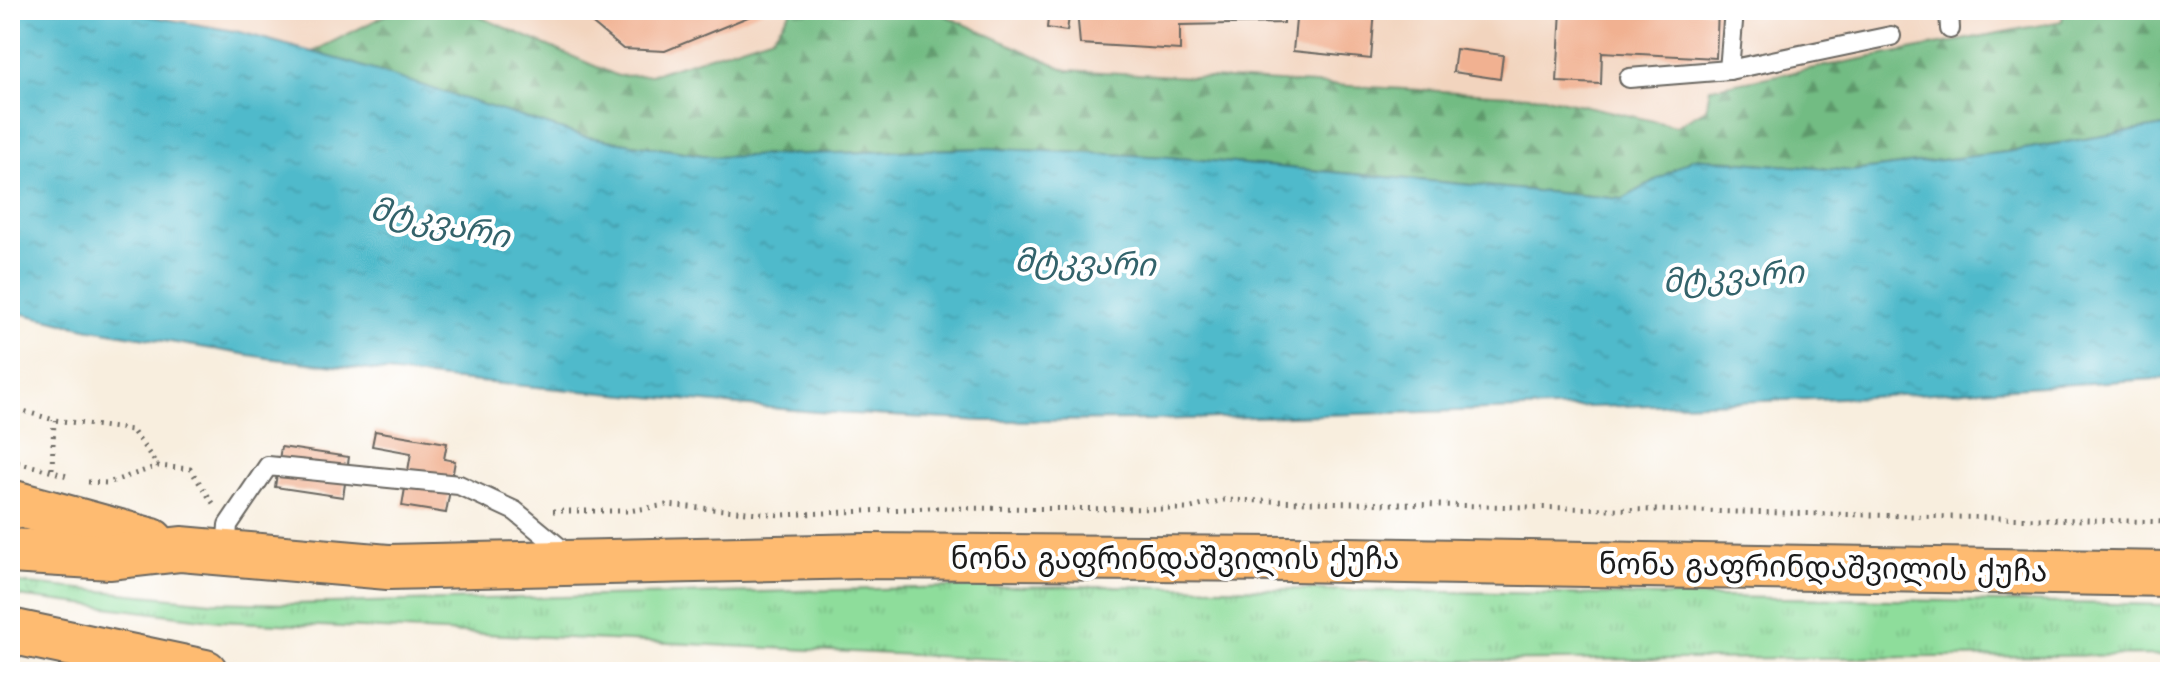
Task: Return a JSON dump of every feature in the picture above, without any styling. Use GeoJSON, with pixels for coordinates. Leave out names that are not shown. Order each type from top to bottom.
{"type":"FeatureCollection","features":[{"type":"Feature","properties":{"kind":"main road","name":"ნონა გაფრინდაშვილის ქუჩა"},"geometry":{"type":"LineString","coordinates":[[10,502],[181,549]]}},
{"type":"Feature","properties":{"kind":"main road","name":"ნონა გაფრინდაშვილის ქუჩა"},"geometry":{"type":"LineString","coordinates":[[10,551],[111,557],[181,549],[227,539],[388,567],[867,556],[1274,559],[2170,574]]}},
{"type":"Feature","properties":{"kind":"main road"},"geometry":{"type":"LineString","coordinates":[[10,631],[205,672]]}},
{"type":"Feature","properties":{"kind":"lane"},"geometry":{"type":"LineString","coordinates":[[1729,70],[1734,10]]}},
{"type":"Feature","properties":{"kind":"lane"},"geometry":{"type":"LineString","coordinates":[[1629,78],[1729,70],[1891,36]]}},
{"type":"Feature","properties":{"kind":"lane"},"geometry":{"type":"LineString","coordinates":[[227,539],[268,466],[459,485],[515,511],[577,561]]}},
{"type":"Feature","properties":{"kind":"path"},"geometry":{"type":"LineString","coordinates":[[10,407],[54,420],[132,430],[158,466]]}},
{"type":"Feature","properties":{"kind":"path"},"geometry":{"type":"LineString","coordinates":[[52,469],[54,420]]}},
{"type":"Feature","properties":{"kind":"path"},"geometry":{"type":"LineString","coordinates":[[10,460],[52,469],[83,481],[108,483],[158,466],[190,469],[227,539]]}},
{"type":"Feature","properties":{"kind":"path"},"geometry":{"type":"LineString","coordinates":[[515,511],[628,511],[666,505],[782,515],[929,508],[1187,509],[1224,500],[2170,522]]}},
{"type":"Feature","properties":{"kind":"shaded area"},"geometry":{"type":"Polygon","coordinates":[[[115,10],[396,10],[312,52],[240,32],[115,10]]]}},
{"type":"Feature","properties":{"kind":"shaded area"},"geometry":{"type":"Polygon","coordinates":[[[464,10],[792,10],[773,36],[650,75],[618,76],[464,10]]]}},
{"type":"Feature","properties":{"kind":"shaded area"},"geometry":{"type":"Polygon","coordinates":[[[933,10],[2063,10],[2063,21],[1706,109],[1676,126],[1546,97],[1067,70],[933,10]]]}},
{"type":"Feature","properties":{"kind":"green space"},"geometry":{"type":"Polygon","coordinates":[[[396,10],[464,10],[618,76],[650,75],[773,36],[792,10],[933,10],[1067,70],[1546,97],[1676,126],[1706,109],[1710,88],[2062,21],[2063,10],[2170,10],[2170,125],[2006,152],[1852,171],[1694,158],[1623,199],[1169,157],[985,148],[715,157],[582,136],[312,52],[396,10]]]}},
{"type":"Feature","properties":{"kind":"green space"},"geometry":{"type":"Polygon","coordinates":[[[10,582],[212,602],[293,604],[954,587],[1113,586],[2170,605],[2170,655],[1097,664],[219,621],[10,595],[10,582]]]}},
{"type":"Feature","properties":{"kind":"water","name":"მტკვარი"},"geometry":{"type":"Polygon","coordinates":[[[10,10],[115,10],[240,32],[345,61],[582,136],[715,157],[985,148],[1169,157],[1623,199],[1694,158],[1852,171],[2006,152],[2170,125],[2170,378],[1868,397],[1623,406],[1153,420],[985,421],[816,412],[446,379],[267,358],[91,329],[10,311],[10,10]]]}},
{"type":"Feature","properties":{"kind":"building"},"geometry":{"type":"Polygon","coordinates":[[[576,10],[765,10],[665,51],[623,49],[576,10]]]}},
{"type":"Feature","properties":{"kind":"building"},"geometry":{"type":"Polygon","coordinates":[[[1049,10],[1070,10],[1067,31],[1047,28],[1049,10]]]}},
{"type":"Feature","properties":{"kind":"building"},"geometry":{"type":"Polygon","coordinates":[[[1077,10],[1284,10],[1284,23],[1180,25],[1180,50],[1080,44],[1077,10]]]}},
{"type":"Feature","properties":{"kind":"building"},"geometry":{"type":"Polygon","coordinates":[[[1297,10],[1375,10],[1371,59],[1293,51],[1297,10]]]}},
{"type":"Feature","properties":{"kind":"building"},"geometry":{"type":"Polygon","coordinates":[[[1561,10],[1718,10],[1716,58],[1602,52],[1601,84],[1557,82],[1561,10]]]}},
{"type":"Feature","properties":{"kind":"building"},"geometry":{"type":"Polygon","coordinates":[[[1456,49],[1503,55],[1500,79],[1453,72],[1456,49]]]}},
{"type":"Feature","properties":{"kind":"building"},"geometry":{"type":"Polygon","coordinates":[[[375,431],[447,443],[444,459],[455,461],[446,513],[402,506],[411,453],[372,446],[375,431]]]}},
{"type":"Feature","properties":{"kind":"building"},"geometry":{"type":"Polygon","coordinates":[[[281,447],[349,457],[343,497],[275,487],[281,447]]]}}]}
